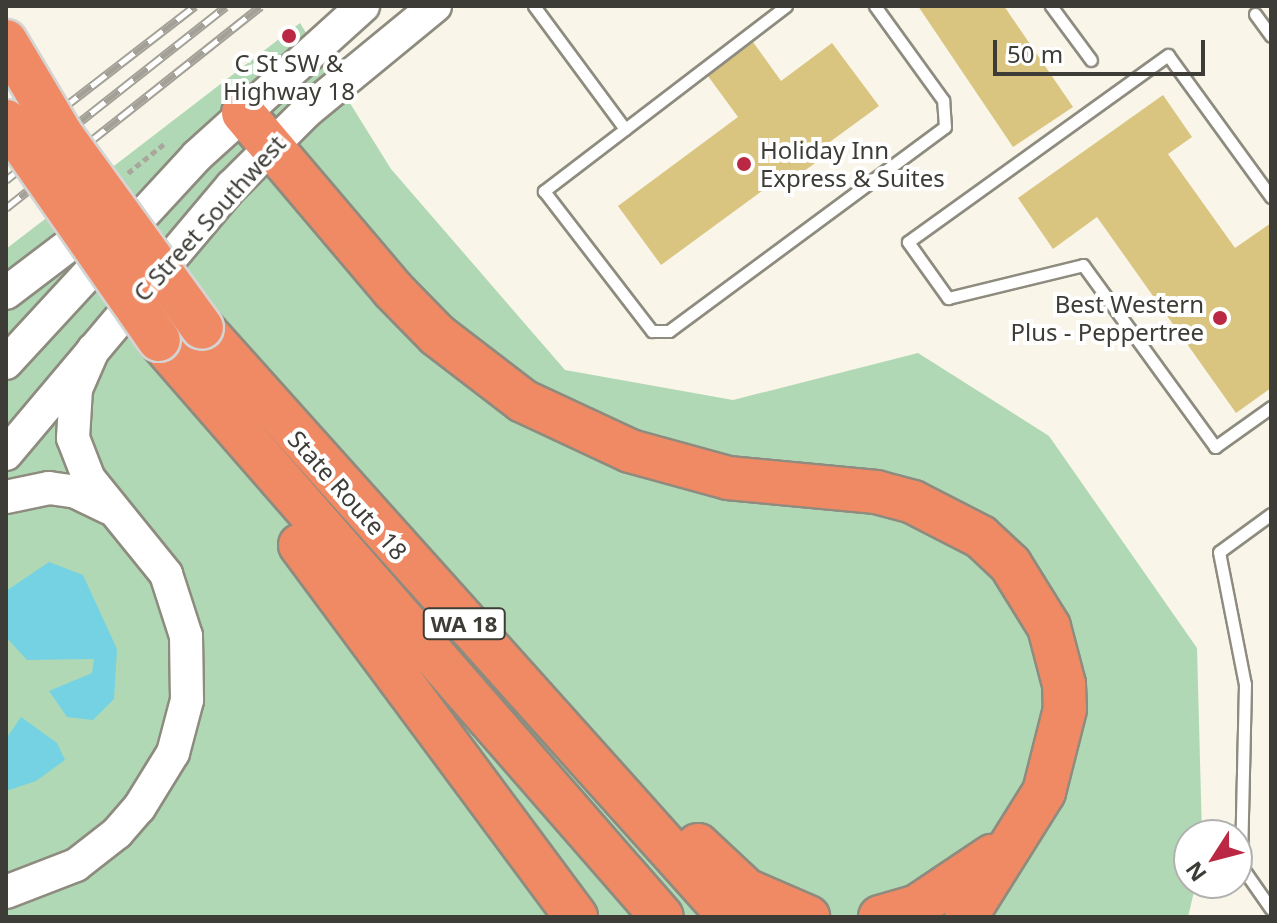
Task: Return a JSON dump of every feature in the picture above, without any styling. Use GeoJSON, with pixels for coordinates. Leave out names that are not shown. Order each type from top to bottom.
{"type":"FeatureCollection","features":[{"type":"Feature","properties":{"kind":"highway","name":"State Route 18"},"geometry":{"type":"LineString","coordinates":[[6,41],[62,135],[202,328],[730,917]]}},
{"type":"Feature","properties":{"kind":"highway"},"geometry":{"type":"LineString","coordinates":[[243,113],[393,290],[437,335],[523,401],[630,451],[699,470],[913,502],[945,515],[991,546],[1032,595],[1049,627],[1064,684],[1065,709],[1052,770],[1019,836],[966,917]]}},
{"type":"Feature","properties":{"kind":"highway","name":"State Route 18"},"geometry":{"type":"LineString","coordinates":[[6,121],[159,340],[662,917]]}},
{"type":"Feature","properties":{"kind":"highway"},"geometry":{"type":"LineString","coordinates":[[159,340],[215,431],[576,917]]}},
{"type":"Feature","properties":{"kind":"highway"},"geometry":{"type":"LineString","coordinates":[[549,717],[643,789],[746,890],[808,917]]}},
{"type":"Feature","properties":{"kind":"highway"},"geometry":{"type":"LineString","coordinates":[[880,917],[941,893],[1019,836]]}},
{"type":"Feature","properties":{"kind":"main road","name":"C Street Southwest"},"geometry":{"type":"LineString","coordinates":[[6,363],[197,156],[363,6]]}},
{"type":"Feature","properties":{"kind":"main road","name":"C Street Southwest"},"geometry":{"type":"LineString","coordinates":[[6,454],[272,144],[435,6]]}},
{"type":"Feature","properties":{"kind":"main road"},"geometry":{"type":"LineString","coordinates":[[6,293],[46,260],[197,156]]}},
{"type":"Feature","properties":{"kind":"main road"},"geometry":{"type":"LineString","coordinates":[[6,892],[76,865],[117,833],[156,784],[180,729],[188,670],[178,606],[166,574],[89,479],[73,438],[76,389],[93,350]]}},
{"type":"Feature","properties":{"kind":"main road"},"geometry":{"type":"LineString","coordinates":[[6,497],[49,488],[76,492],[122,516]]}},
{"type":"Feature","properties":{"kind":"lane"},"geometry":{"type":"LineString","coordinates":[[534,6],[625,129]]}},
{"type":"Feature","properties":{"kind":"lane"},"geometry":{"type":"LineString","coordinates":[[786,6],[544,191],[652,331],[669,331],[945,127],[943,100],[875,6]]}},
{"type":"Feature","properties":{"kind":"lane"},"geometry":{"type":"LineString","coordinates":[[1051,6],[1091,60]]}},
{"type":"Feature","properties":{"kind":"lane"},"geometry":{"type":"LineString","coordinates":[[1255,14],[1271,36]]}},
{"type":"Feature","properties":{"kind":"lane"},"geometry":{"type":"LineString","coordinates":[[1271,197],[1168,55],[908,242],[948,298],[1083,265],[1215,447],[1271,407]]}},
{"type":"Feature","properties":{"kind":"lane"},"geometry":{"type":"LineString","coordinates":[[1271,514],[1219,552],[1245,684],[1241,866],[1271,909]]}},
{"type":"Feature","properties":{"kind":"green space"},"geometry":{"type":"Polygon","coordinates":[[[300,23],[391,169],[565,370],[733,400],[918,353],[1049,436],[1197,648],[1202,819],[1173,819],[1173,899],[1192,899],[1188,917],[6,917],[6,249],[300,23]]]}},
{"type":"Feature","properties":{"kind":"water"},"geometry":{"type":"Polygon","coordinates":[[[49,562],[83,575],[117,649],[114,699],[93,720],[67,717],[49,691],[92,673],[94,659],[27,660],[6,637],[6,591],[49,562]]]}},
{"type":"Feature","properties":{"kind":"water"},"geometry":{"type":"Polygon","coordinates":[[[21,717],[57,743],[65,760],[36,781],[6,791],[6,739],[21,717]]]}},
{"type":"Feature","properties":{"kind":"building"},"geometry":{"type":"Polygon","coordinates":[[[918,6],[1004,6],[1073,107],[1013,147],[918,6]]]}},
{"type":"Feature","properties":{"kind":"building","name":"Holiday Inn Express & Suites"},"geometry":{"type":"Polygon","coordinates":[[[753,42],[781,81],[832,43],[879,106],[827,144],[832,151],[786,184],[781,177],[661,265],[618,206],[738,117],[708,76],[753,42]]]}},
{"type":"Feature","properties":{"kind":"building","name":"Best Western Plus - Peppertree"},"geometry":{"type":"Polygon","coordinates":[[[1163,95],[1192,137],[1168,154],[1235,248],[1271,223],[1271,388],[1236,413],[1097,217],[1053,249],[1018,198],[1163,95]]]}},
{"type":"Feature","properties":{"kind":"railway"},"geometry":{"type":"LineString","coordinates":[[6,152],[195,6]]}},
{"type":"Feature","properties":{"kind":"railway"},"geometry":{"type":"LineString","coordinates":[[6,180],[226,6]]}},
{"type":"Feature","properties":{"kind":"railway"},"geometry":{"type":"LineString","coordinates":[[6,208],[261,6]]}},
{"type":"Feature","properties":{"kind":"place","name":"C St SW & Highway 18"},"geometry":{"type":"Point","coordinates":[289,36]}},
{"type":"Feature","properties":{"kind":"place","name":"Holiday Inn Express & Suites"},"geometry":{"type":"Point","coordinates":[744,164]}},
{"type":"Feature","properties":{"kind":"place","name":"Best Western Plus - Peppertree"},"geometry":{"type":"Point","coordinates":[1220,318]}}]}
